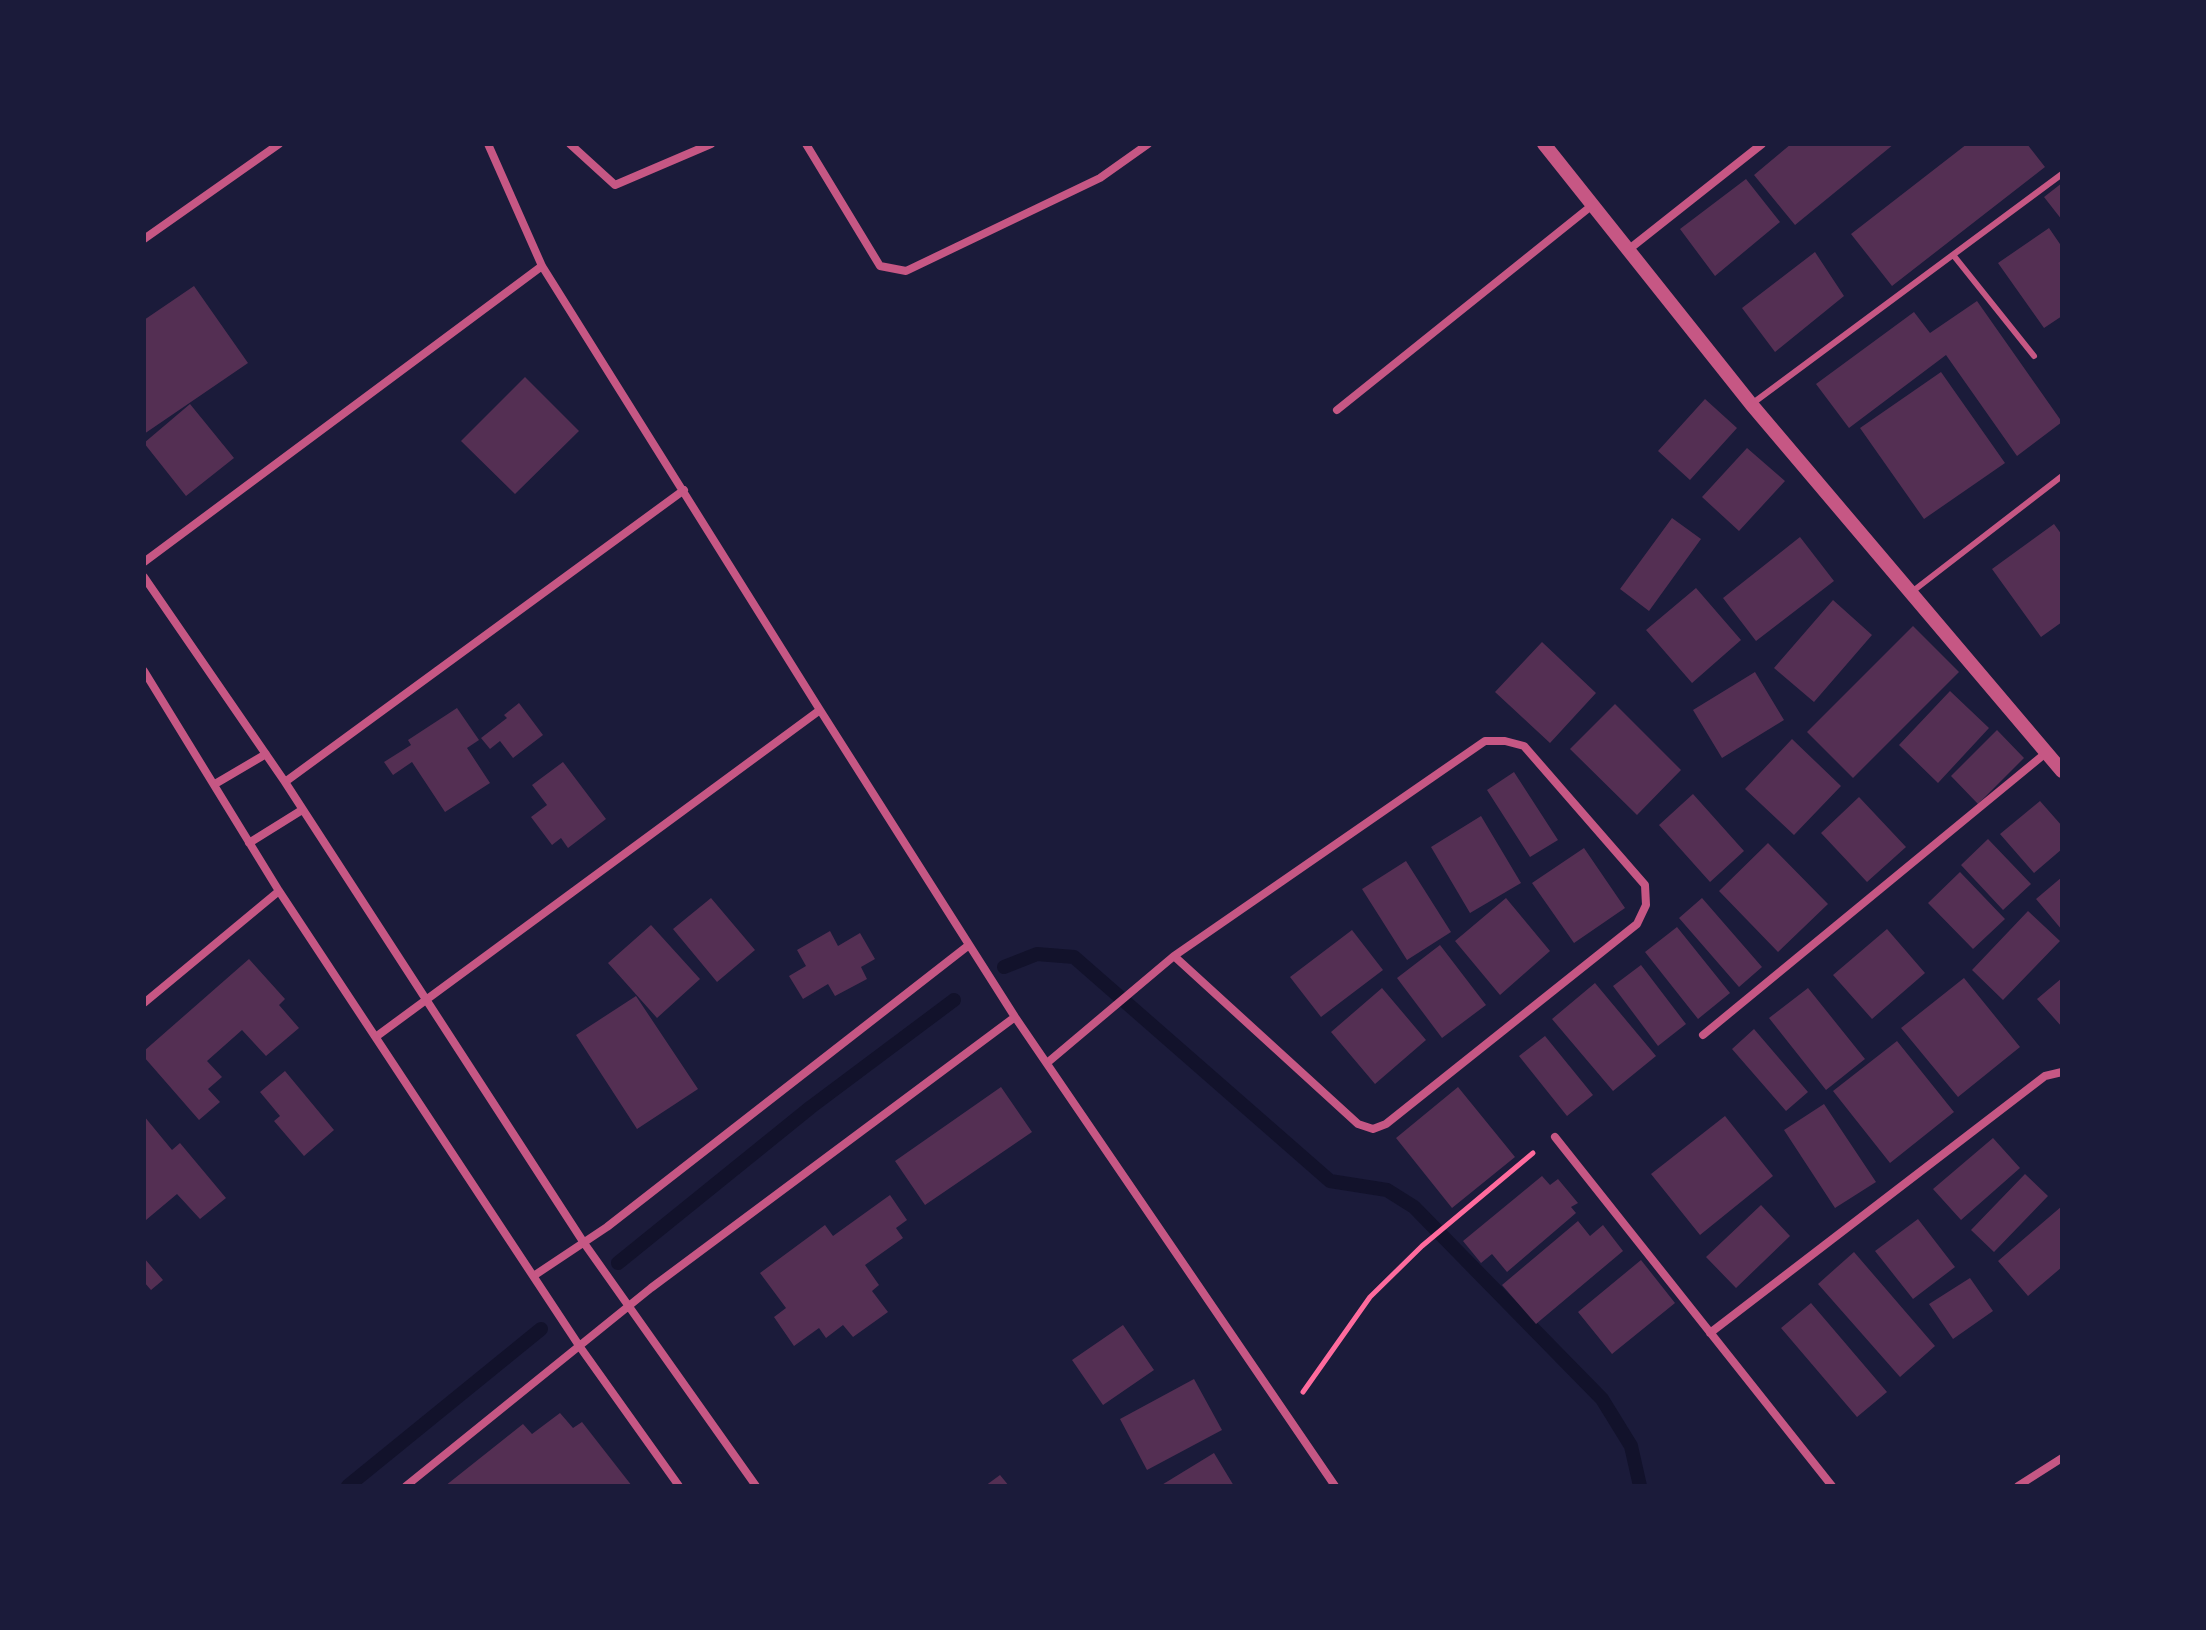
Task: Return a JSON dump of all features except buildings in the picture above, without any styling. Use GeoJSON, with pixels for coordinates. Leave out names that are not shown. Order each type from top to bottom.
{"type":"FeatureCollection","features":[{"type":"Feature","properties":{"kind":"street"},"geometry":{"type":"LineString","coordinates":[[144,239],[279,144]]}},
{"type":"Feature","properties":{"kind":"street"},"geometry":{"type":"LineString","coordinates":[[488,144],[542,266],[820,710],[1015,1017],[1335,1486]]}},
{"type":"Feature","properties":{"kind":"street"},"geometry":{"type":"LineString","coordinates":[[570,144],[603,178],[615,185],[711,144]]}},
{"type":"Feature","properties":{"kind":"street"},"geometry":{"type":"LineString","coordinates":[[806,144],[880,266],[906,271],[1100,178],[1148,144]]}},
{"type":"Feature","properties":{"kind":"street"},"geometry":{"type":"LineString","coordinates":[[1544,144],[1590,207],[1751,404],[2062,771]]}},
{"type":"Feature","properties":{"kind":"street"},"geometry":{"type":"LineString","coordinates":[[1628,250],[1762,144]]}},
{"type":"Feature","properties":{"kind":"street"},"geometry":{"type":"LineString","coordinates":[[1337,410],[1590,207]]}},
{"type":"Feature","properties":{"kind":"street"},"geometry":{"type":"LineString","coordinates":[[144,562],[542,266]]}},
{"type":"Feature","properties":{"kind":"street"},"geometry":{"type":"LineString","coordinates":[[285,782],[684,490]]}},
{"type":"Feature","properties":{"kind":"street"},"geometry":{"type":"LineString","coordinates":[[144,577],[285,782],[584,1243],[756,1486]]}},
{"type":"Feature","properties":{"kind":"street"},"geometry":{"type":"LineString","coordinates":[[144,671],[279,891],[580,1347],[679,1486]]}},
{"type":"Feature","properties":{"kind":"street"},"geometry":{"type":"LineString","coordinates":[[377,1036],[820,710]]}},
{"type":"Feature","properties":{"kind":"street"},"geometry":{"type":"LineString","coordinates":[[1047,1063],[1174,956],[1485,741],[1505,741],[1524,746],[1645,885],[1646,905],[1637,924],[1386,1124],[1373,1129],[1358,1124],[1174,956]]}},
{"type":"Feature","properties":{"kind":"street"},"geometry":{"type":"LineString","coordinates":[[1703,1035],[2047,752]]}},
{"type":"Feature","properties":{"kind":"street"},"geometry":{"type":"LineString","coordinates":[[215,784],[266,754]]}},
{"type":"Feature","properties":{"kind":"street"},"geometry":{"type":"LineString","coordinates":[[249,843],[302,810]]}},
{"type":"Feature","properties":{"kind":"street"},"geometry":{"type":"LineString","coordinates":[[144,1003],[279,891]]}},
{"type":"Feature","properties":{"kind":"street"},"geometry":{"type":"LineString","coordinates":[[535,1275],[584,1243],[969,945]]}},
{"type":"Feature","properties":{"kind":"street"},"geometry":{"type":"LineString","coordinates":[[406,1486],[630,1306],[1015,1017]]}},
{"type":"Feature","properties":{"kind":"street"},"geometry":{"type":"LineString","coordinates":[[1710,1333],[2045,1076],[2062,1072]]}},
{"type":"Feature","properties":{"kind":"street"},"geometry":{"type":"LineString","coordinates":[[1555,1137],[1832,1486]]}},
{"type":"Feature","properties":{"kind":"street"},"geometry":{"type":"LineString","coordinates":[[2018,1486],[2062,1458]]}},
{"type":"Feature","properties":{"kind":"lane"},"geometry":{"type":"LineString","coordinates":[[1751,404],[2062,174]]}},
{"type":"Feature","properties":{"kind":"lane"},"geometry":{"type":"LineString","coordinates":[[1954,256],[2034,356]]}},
{"type":"Feature","properties":{"kind":"lane"},"geometry":{"type":"LineString","coordinates":[[1910,594],[2062,476]]}},
{"type":"Feature","properties":{"kind":"path"},"geometry":{"type":"LineString","coordinates":[[1287,1416],[1370,1297],[1446,1224],[1555,1137]]}},
{"type":"Feature","properties":{"kind":"waterway"},"geometry":{"type":"LineString","coordinates":[[1004,967],[1037,954],[1074,957],[1330,1181],[1387,1190],[1414,1207],[1602,1399],[1631,1446],[1640,1486]]}},
{"type":"Feature","properties":{"kind":"waterway"},"geometry":{"type":"LineString","coordinates":[[618,1263],[811,1107],[954,1000]]}},
{"type":"Feature","properties":{"kind":"waterway"},"geometry":{"type":"LineString","coordinates":[[348,1486],[541,1329]]}}]}
